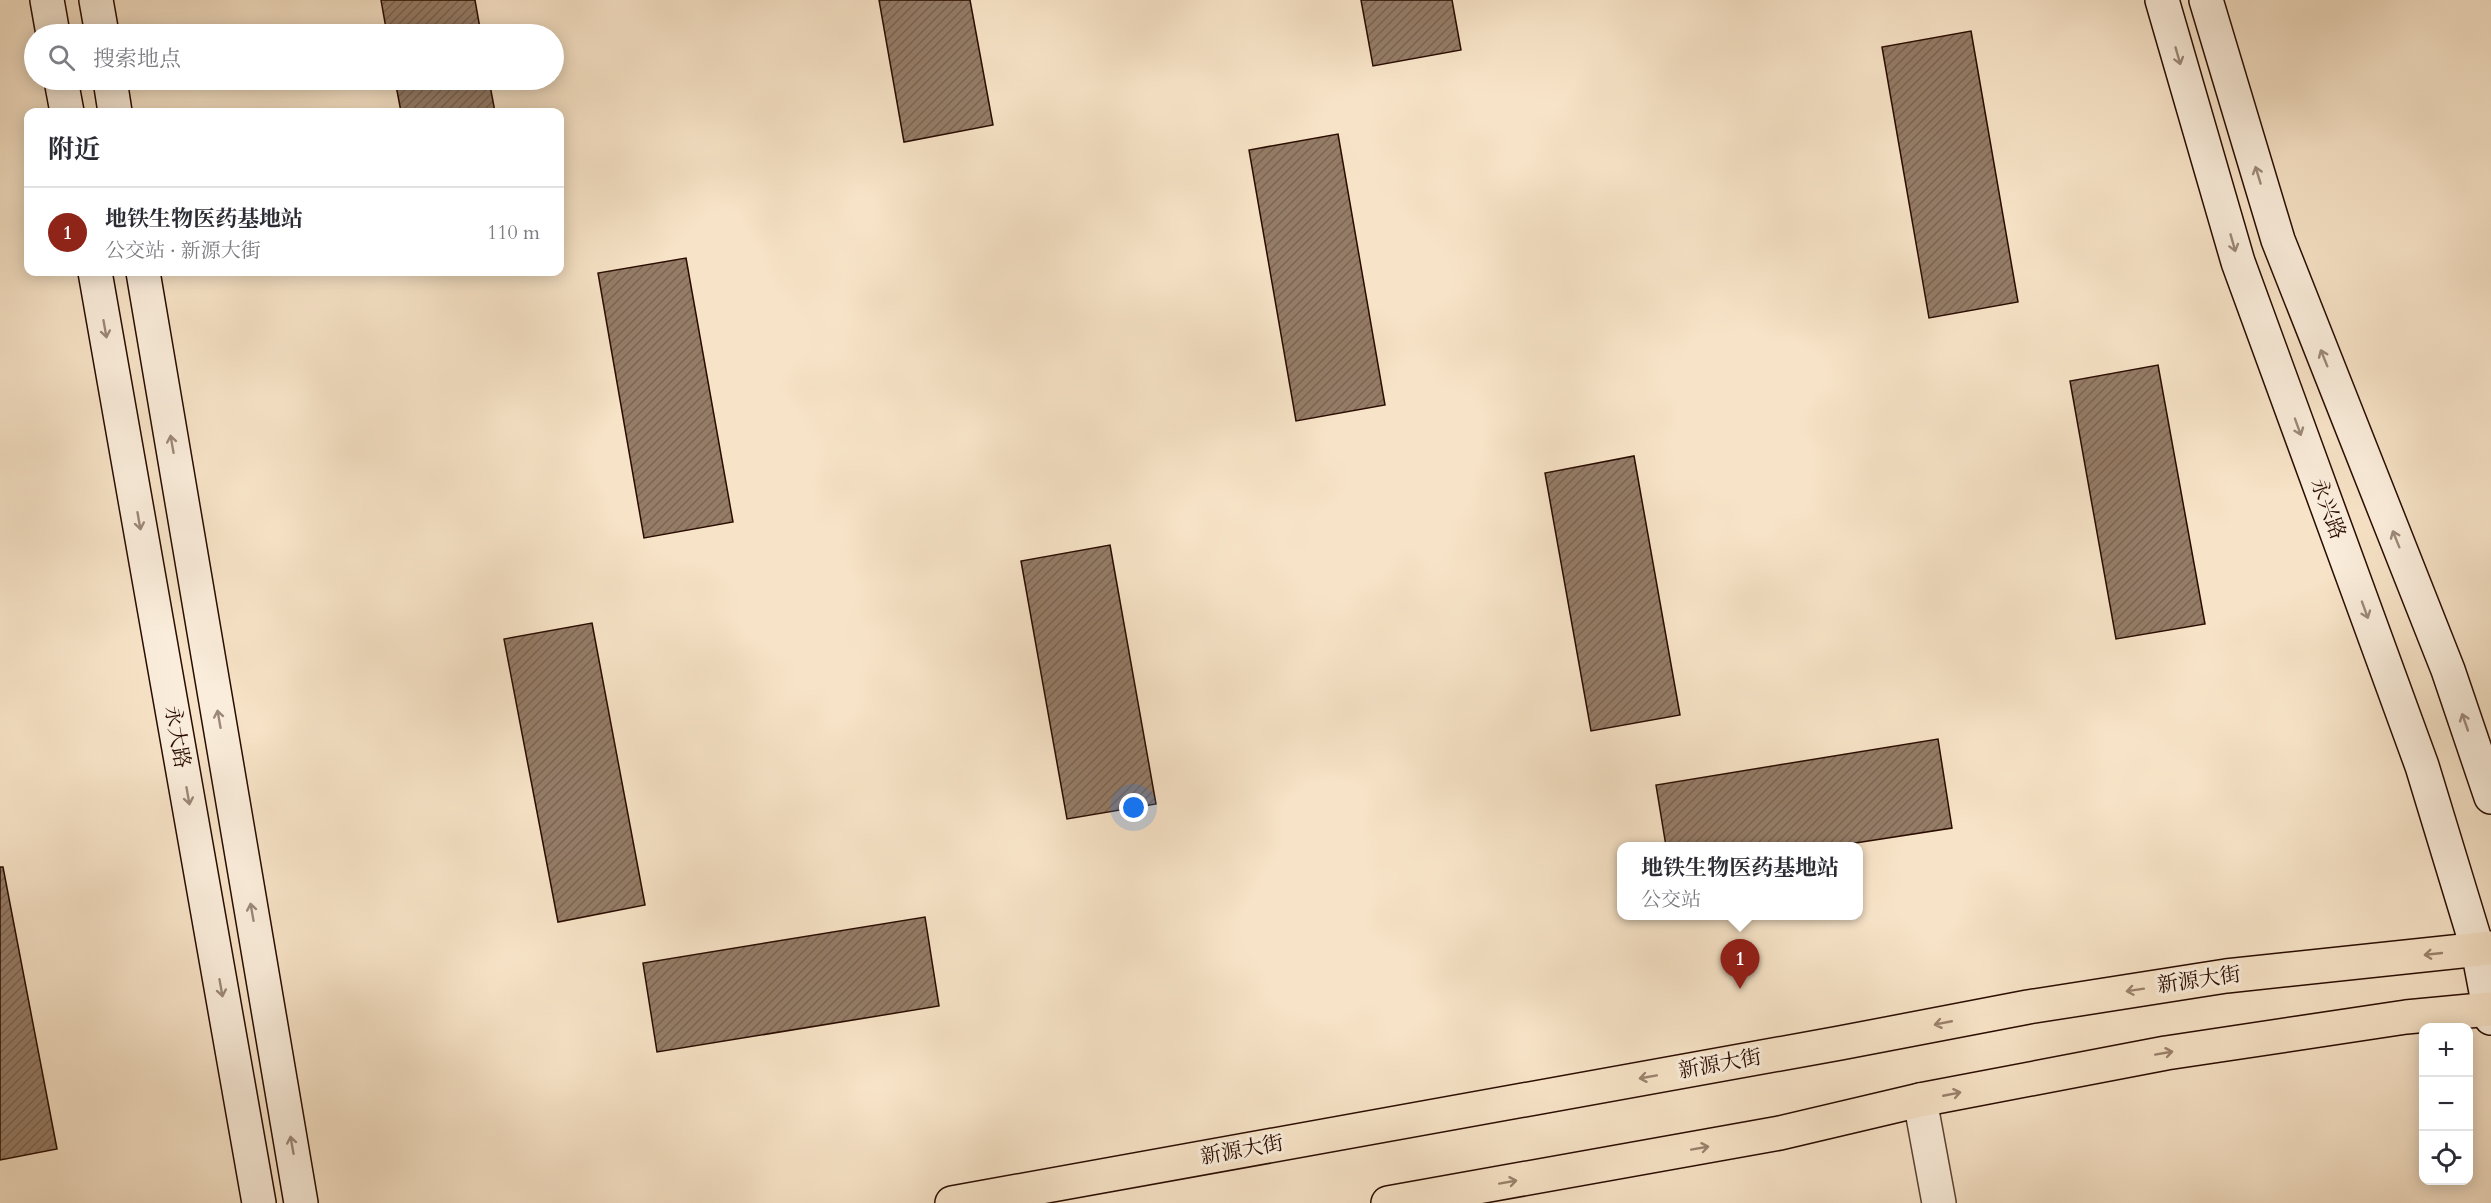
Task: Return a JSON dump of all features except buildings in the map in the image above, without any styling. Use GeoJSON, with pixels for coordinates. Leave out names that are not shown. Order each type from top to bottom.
{"type":"FeatureCollection","features":[{"type":"Feature","properties":{"kind":"main road","name":"新源大街"},"geometry":{"type":"LineString","coordinates":[[952,1203],[1840,1043],[2028,1006],[2226,976],[2485,949]]}},
{"type":"Feature","properties":{"kind":"main road"},"geometry":{"type":"LineString","coordinates":[[1388,1203],[1780,1133],[1920,1100],[2166,1053],[2406,1017],[2490,1012]]}},
{"type":"Feature","properties":{"kind":"street"},"geometry":{"type":"LineString","coordinates":[[47,0],[51,24]]}},
{"type":"Feature","properties":{"kind":"street"},"geometry":{"type":"LineString","coordinates":[[96,0],[100,24]]}},
{"type":"Feature","properties":{"kind":"street","name":"永兴路"},"geometry":{"type":"LineString","coordinates":[[2162,0],[2238,262],[2422,766],[2485,949],[2490,1012]]}},
{"type":"Feature","properties":{"kind":"street"},"geometry":{"type":"LineString","coordinates":[[2206,0],[2278,240],[2448,670],[2491,797]]}},
{"type":"Feature","properties":{"kind":"street"},"geometry":{"type":"LineString","coordinates":[[63,90],[66,108]]}},
{"type":"Feature","properties":{"kind":"street"},"geometry":{"type":"LineString","coordinates":[[112,90],[115,108]]}},
{"type":"Feature","properties":{"kind":"street","name":"永大路"},"geometry":{"type":"LineString","coordinates":[[96,276],[259,1203]]}},
{"type":"Feature","properties":{"kind":"street","name":"永大路"},"geometry":{"type":"LineString","coordinates":[[144,276],[301,1203]]}},
{"type":"Feature","properties":{"kind":"street"},"geometry":{"type":"LineString","coordinates":[[1920,1100],[1939,1203]]}},
{"type":"Feature","properties":{"kind":"place","name":"地铁生物医药基地站"},"geometry":{"type":"Point","coordinates":[1740,989]}}]}
